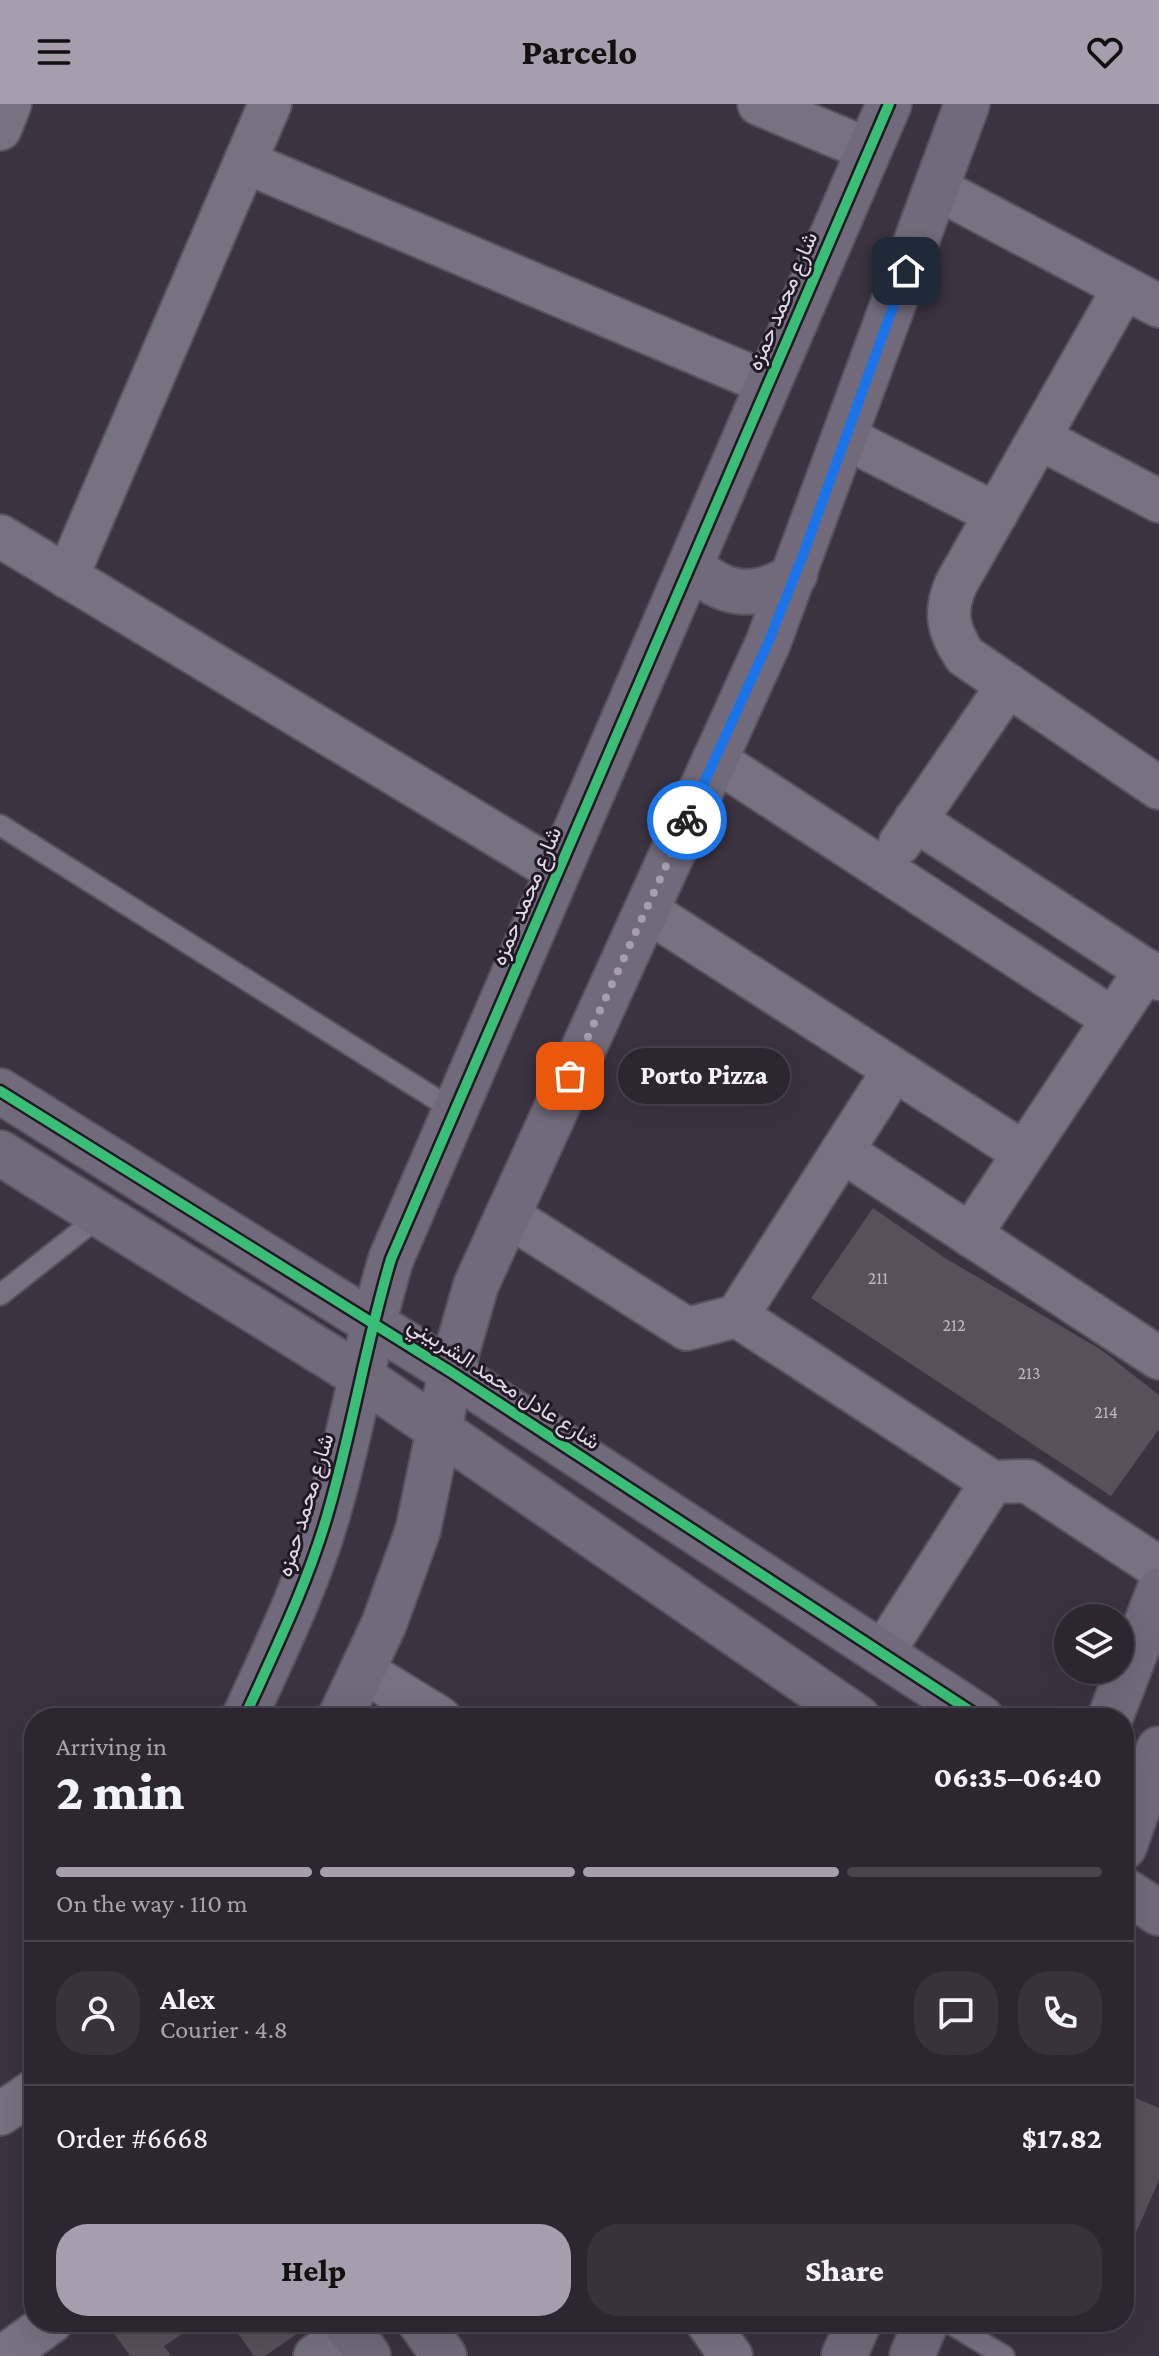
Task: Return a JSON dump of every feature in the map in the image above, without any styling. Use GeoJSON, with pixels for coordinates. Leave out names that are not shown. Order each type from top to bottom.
{"type":"FeatureCollection","features":[{"type":"Feature","properties":{"kind":"street"},"geometry":{"type":"LineString","coordinates":[[0,129],[10,104]]}},
{"type":"Feature","properties":{"kind":"street"},"geometry":{"type":"LineString","coordinates":[[67,577],[270,104]]}},
{"type":"Feature","properties":{"kind":"street"},"geometry":{"type":"LineString","coordinates":[[759,104],[869,150]]}},
{"type":"Feature","properties":{"kind":"street","name":"شارع محمد حمزه"},"geometry":{"type":"LineString","coordinates":[[248,1708],[306,1576],[329,1511],[372,1322],[391,1259],[889,104]]}},
{"type":"Feature","properties":{"kind":"street"},"geometry":{"type":"LineString","coordinates":[[345,1708],[384,1624],[414,1542],[451,1372],[476,1285],[795,574],[967,104]]}},
{"type":"Feature","properties":{"kind":"street"},"geometry":{"type":"LineString","coordinates":[[245,162],[769,384]]}},
{"type":"Feature","properties":{"kind":"street"},"geometry":{"type":"LineString","coordinates":[[936,188],[1142,297],[1039,438],[956,584],[949,601],[948,622],[953,639],[965,656],[1159,788]]}},
{"type":"Feature","properties":{"kind":"street"},"geometry":{"type":"LineString","coordinates":[[846,438],[996,514]]}},
{"type":"Feature","properties":{"kind":"street"},"geometry":{"type":"LineString","coordinates":[[1039,438],[1159,501]]}},
{"type":"Feature","properties":{"kind":"street"},"geometry":{"type":"LineString","coordinates":[[0,536],[558,872]]}},
{"type":"Feature","properties":{"kind":"street"},"geometry":{"type":"LineString","coordinates":[[691,564],[704,579],[741,593],[780,586],[795,574]]}},
{"type":"Feature","properties":{"kind":"street"},"geometry":{"type":"LineString","coordinates":[[882,869],[1008,685]]}},
{"type":"Feature","properties":{"kind":"street"},"geometry":{"type":"LineString","coordinates":[[714,759],[1113,1019]]}},
{"type":"Feature","properties":{"kind":"street"},"geometry":{"type":"LineString","coordinates":[[915,820],[1152,974],[1113,1019],[970,1235]]}},
{"type":"Feature","properties":{"kind":"street"},"geometry":{"type":"LineString","coordinates":[[646,910],[1024,1153]]}},
{"type":"Feature","properties":{"kind":"street"},"geometry":{"type":"LineString","coordinates":[[507,1215],[687,1329],[737,1316],[894,1070]]}},
{"type":"Feature","properties":{"kind":"street","name":"شارع عادل محمد الشربيني"},"geometry":{"type":"LineString","coordinates":[[0,1091],[451,1372],[966,1708]]}},
{"type":"Feature","properties":{"kind":"street"},"geometry":{"type":"LineString","coordinates":[[842,1151],[1159,1358]]}},
{"type":"Feature","properties":{"kind":"street"},"geometry":{"type":"LineString","coordinates":[[0,1153],[359,1375],[843,1708]]}},
{"type":"Feature","properties":{"kind":"street"},"geometry":{"type":"LineString","coordinates":[[737,1316],[992,1482],[1027,1481],[1159,1568]]}},
{"type":"Feature","properties":{"kind":"street"},"geometry":{"type":"LineString","coordinates":[[882,1654],[992,1482]]}},
{"type":"Feature","properties":{"kind":"street"},"geometry":{"type":"LineString","coordinates":[[1114,1708],[1159,1591]]}},
{"type":"Feature","properties":{"kind":"street"},"geometry":{"type":"LineString","coordinates":[[362,1670],[424,1708]]}},
{"type":"Feature","properties":{"kind":"street"},"geometry":{"type":"LineString","coordinates":[[1138,1839],[1159,1749]]}},
{"type":"Feature","properties":{"kind":"street"},"geometry":{"type":"LineString","coordinates":[[1134,1897],[1159,1913]]}},
{"type":"Feature","properties":{"kind":"street"},"geometry":{"type":"LineString","coordinates":[[0,2114],[24,2098]]}},
{"type":"Feature","properties":{"kind":"street"},"geometry":{"type":"LineString","coordinates":[[4,2356],[37,2332]]}},
{"type":"Feature","properties":{"kind":"street"},"geometry":{"type":"LineString","coordinates":[[427,2332],[444,2356]]}},
{"type":"Feature","properties":{"kind":"street"},"geometry":{"type":"LineString","coordinates":[[714,2332],[731,2356]]}},
{"type":"Feature","properties":{"kind":"street"},"geometry":{"type":"LineString","coordinates":[[844,2356],[855,2332]]}},
{"type":"Feature","properties":{"kind":"street"},"geometry":{"type":"LineString","coordinates":[[912,2356],[922,2332]]}},
{"type":"Feature","properties":{"kind":"street"},"geometry":{"type":"LineString","coordinates":[[315,2356],[355,2336]]}},
{"type":"Feature","properties":{"kind":"lane"},"geometry":{"type":"LineString","coordinates":[[0,825],[455,1111]]}},
{"type":"Feature","properties":{"kind":"lane"},"geometry":{"type":"LineString","coordinates":[[0,1295],[100,1216]]}},
{"type":"Feature","properties":{"kind":"lane"},"geometry":{"type":"LineString","coordinates":[[964,2332],[1004,2356]]}},
{"type":"Feature","properties":{"kind":"building"},"geometry":{"type":"Polygon","coordinates":[[[873,1208],[945,1258],[1100,1349],[1159,1395],[1159,1429],[1111,1496],[811,1298],[873,1208]]]}},
{"type":"Feature","properties":{"kind":"building"},"geometry":{"type":"Polygon","coordinates":[[[1134,2097],[1159,2108],[1159,2180],[1134,2237],[1134,2097]]]}},
{"type":"Feature","properties":{"kind":"building"},"geometry":{"type":"Polygon","coordinates":[[[113,2332],[185,2332],[164,2346],[171,2356],[130,2356],[113,2332]]]}},
{"type":"Feature","properties":{"kind":"building"},"geometry":{"type":"Polygon","coordinates":[[[237,2332],[300,2332],[265,2356],[254,2356],[237,2332]]]}},
{"type":"Feature","properties":{"kind":"cycle path"},"geometry":{"type":"LineString","coordinates":[[249,1708],[291,1615],[321,1536],[391,1259],[889,104]]}},
{"type":"Feature","properties":{"kind":"cycle path"},"geometry":{"type":"LineString","coordinates":[[0,1091],[451,1372],[966,1708]]}},
{"type":"Feature","properties":{"kind":"way so far"},"geometry":{"type":"LineString","coordinates":[[570,1076],[687,820]]}},
{"type":"Feature","properties":{"kind":"place","name":"Porto Pizza"},"geometry":{"type":"Point","coordinates":[570,1076]}},
{"type":"Feature","properties":{"kind":"route"},"geometry":{"type":"LineString","coordinates":[[687,820],[768,643],[906,271]]}}]}
